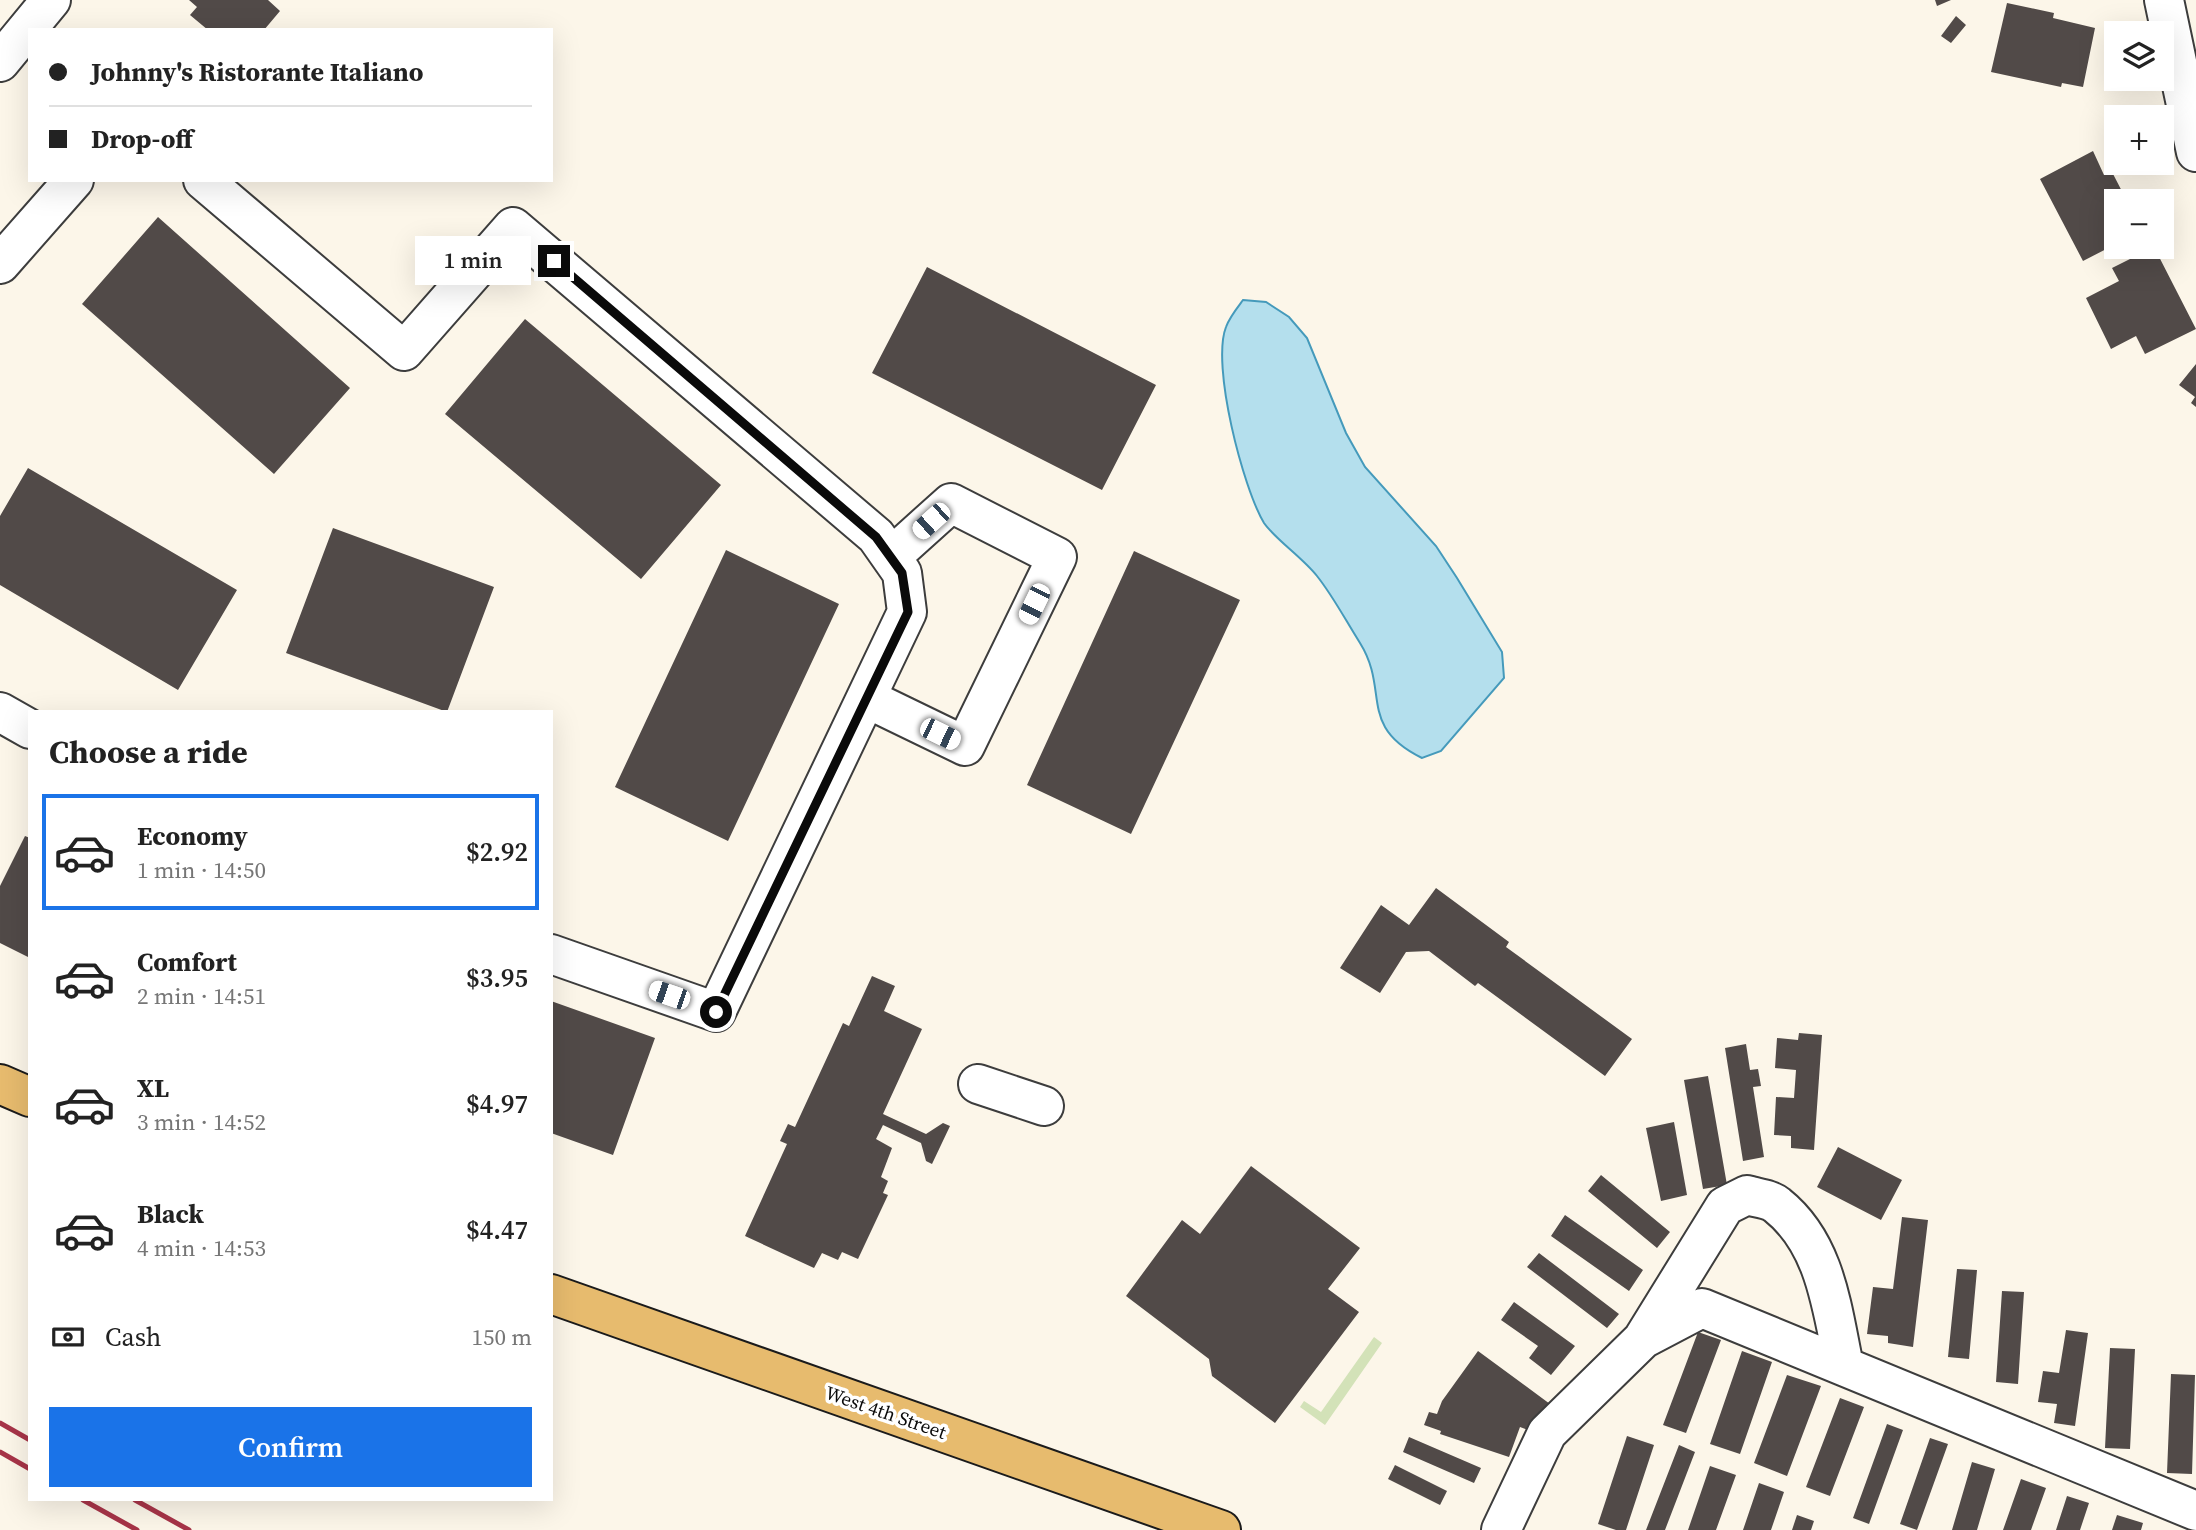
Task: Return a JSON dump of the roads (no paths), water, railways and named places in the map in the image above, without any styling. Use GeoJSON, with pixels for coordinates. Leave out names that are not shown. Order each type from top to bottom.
{"type":"FeatureCollection","features":[{"type":"Feature","properties":{"kind":"main road"},"geometry":{"type":"LineString","coordinates":[[0,1084],[28,1096]]}},
{"type":"Feature","properties":{"kind":"main road","name":"West 4th Street"},"geometry":{"type":"LineString","coordinates":[[553,1295],[1221,1530]]}},
{"type":"Feature","properties":{"kind":"street"},"geometry":{"type":"LineString","coordinates":[[2164,0],[2196,152]]}},
{"type":"Feature","properties":{"kind":"street"},"geometry":{"type":"LineString","coordinates":[[0,62],[28,29]]}},
{"type":"Feature","properties":{"kind":"street"},"geometry":{"type":"LineString","coordinates":[[0,264],[72,182]]}},
{"type":"Feature","properties":{"kind":"street"},"geometry":{"type":"LineString","coordinates":[[205,182],[404,351],[513,227],[876,537],[902,573],[908,612],[716,1012],[553,955]]}},
{"type":"Feature","properties":{"kind":"street"},"geometry":{"type":"LineString","coordinates":[[866,698],[965,746],[1057,557],[951,503],[891,557]]}},
{"type":"Feature","properties":{"kind":"street"},"geometry":{"type":"LineString","coordinates":[[0,712],[28,728]]}},
{"type":"Feature","properties":{"kind":"street"},"geometry":{"type":"LineString","coordinates":[[978,1084],[1044,1106]]}},
{"type":"Feature","properties":{"kind":"street"},"geometry":{"type":"LineString","coordinates":[[1513,1527],[1547,1433],[1643,1339],[1725,1206],[1747,1195],[1775,1203],[1808,1237],[1825,1278],[1844,1366]]}},
{"type":"Feature","properties":{"kind":"street"},"geometry":{"type":"LineString","coordinates":[[1643,1339],[1702,1308],[2196,1511]]}},
{"type":"Feature","properties":{"kind":"water"},"geometry":{"type":"Polygon","coordinates":[[[1243,300],[1266,302],[1289,317],[1307,338],[1346,433],[1365,467],[1436,546],[1502,652],[1504,678],[1441,751],[1422,758],[1402,746],[1389,733],[1378,706],[1369,660],[1360,643],[1317,576],[1269,529],[1256,506],[1239,456],[1223,369],[1222,345],[1226,327],[1243,300]]]}},
{"type":"Feature","properties":{"kind":"railway"},"geometry":{"type":"LineString","coordinates":[[0,1423],[28,1439]]}},
{"type":"Feature","properties":{"kind":"railway"},"geometry":{"type":"LineString","coordinates":[[0,1452],[28,1468]]}},
{"type":"Feature","properties":{"kind":"railway"},"geometry":{"type":"LineString","coordinates":[[85,1501],[137,1530]]}},
{"type":"Feature","properties":{"kind":"railway"},"geometry":{"type":"LineString","coordinates":[[137,1501],[189,1530]]}}]}
